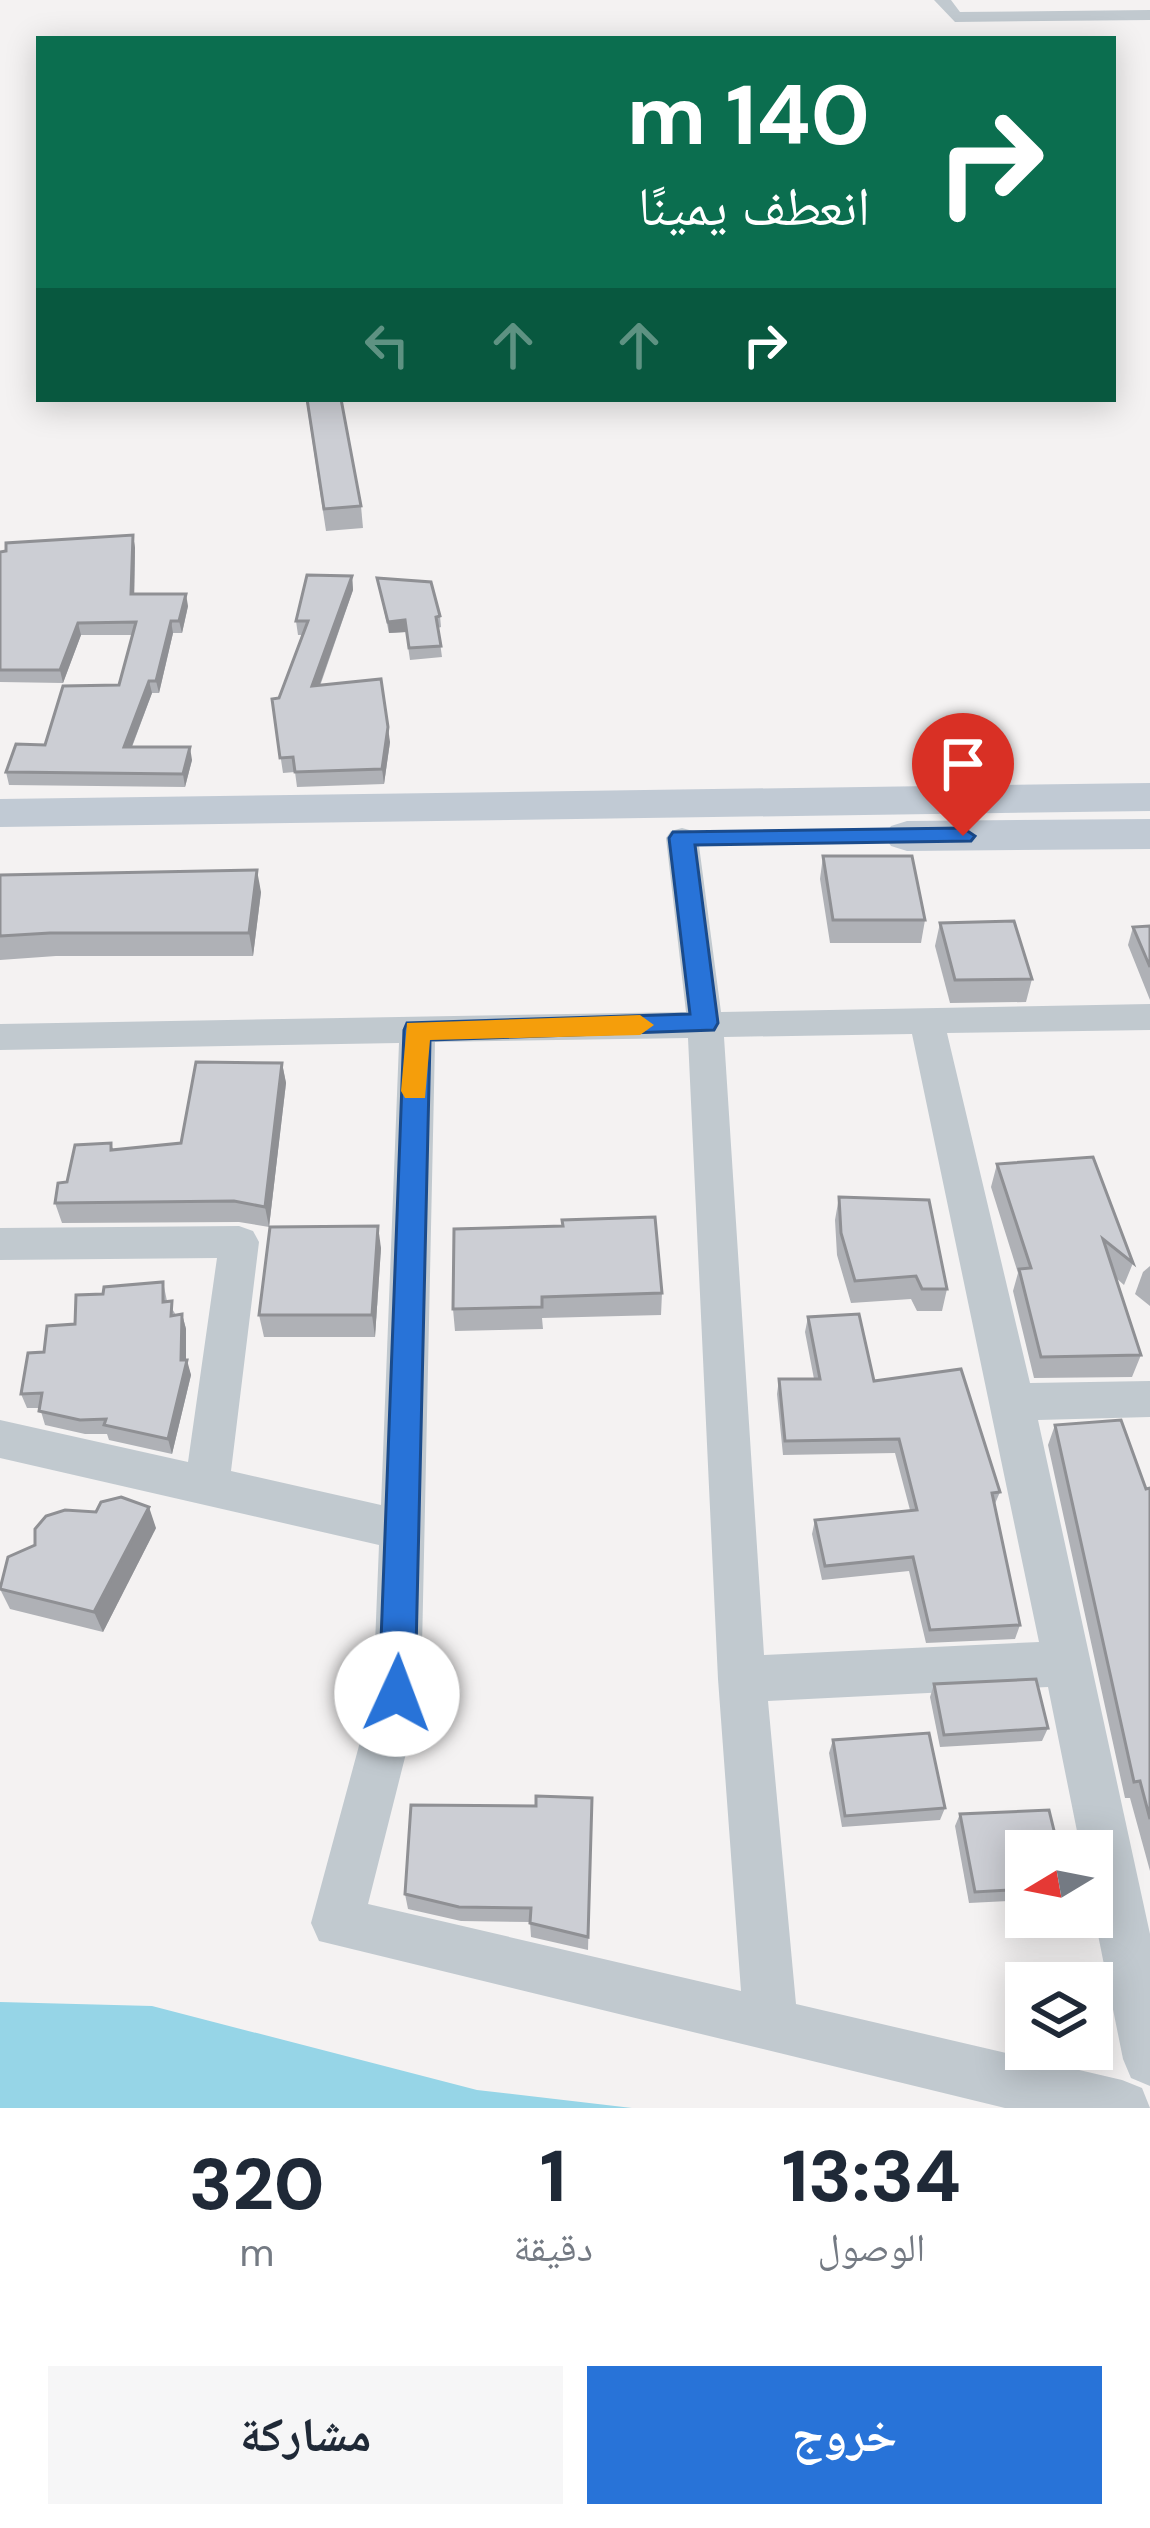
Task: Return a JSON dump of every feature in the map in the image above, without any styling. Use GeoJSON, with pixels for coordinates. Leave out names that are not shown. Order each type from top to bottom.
{"type":"FeatureCollection","features":[{"type":"Feature","properties":{"kind":"main road"},"geometry":{"type":"LineString","coordinates":[[0,813],[1150,797]]}},
{"type":"Feature","properties":{"kind":"main road"},"geometry":{"type":"LineString","coordinates":[[0,846],[1150,834]]}},
{"type":"Feature","properties":{"kind":"street"},"geometry":{"type":"LineString","coordinates":[[942,0],[955,17],[1150,15]]}},
{"type":"Feature","properties":{"kind":"street"},"geometry":{"type":"LineString","coordinates":[[682,838],[705,1023],[742,1678],[771,2025]]}},
{"type":"Feature","properties":{"kind":"street"},"geometry":{"type":"LineString","coordinates":[[0,1037],[1150,1017]]}},
{"type":"Feature","properties":{"kind":"street"},"geometry":{"type":"LineString","coordinates":[[927,1022],[1013,1402],[1150,2059]]}},
{"type":"Feature","properties":{"kind":"street"},"geometry":{"type":"LineString","coordinates":[[417,1030],[397,1694],[338,1923],[1121,2108]]}},
{"type":"Feature","properties":{"kind":"street"},"geometry":{"type":"LineString","coordinates":[[0,1244],[239,1242],[207,1486]]}},
{"type":"Feature","properties":{"kind":"street"},"geometry":{"type":"LineString","coordinates":[[1013,1402],[1150,1400]]}},
{"type":"Feature","properties":{"kind":"street"},"geometry":{"type":"LineString","coordinates":[[0,1439],[402,1530]]}},
{"type":"Feature","properties":{"kind":"street"},"geometry":{"type":"LineString","coordinates":[[742,1678],[1065,1663]]}},
{"type":"Feature","properties":{"kind":"water"},"geometry":{"type":"Polygon","coordinates":[[[0,2002],[152,2006],[477,2090],[632,2108],[0,2108],[0,2002]]]}},
{"type":"Feature","properties":{"kind":"building"},"geometry":{"type":"Polygon","coordinates":[[[307,402],[342,402],[361,506],[324,509],[307,402]]]}},
{"type":"Feature","properties":{"kind":"building"},"geometry":{"type":"Polygon","coordinates":[[[133,535],[131,594],[186,594],[179,621],[171,621],[156,681],[149,681],[124,747],[190,747],[183,774],[6,772],[16,744],[45,745],[63,686],[119,685],[136,622],[78,623],[60,670],[0,670],[0,552],[6,551],[6,543],[133,535]]]}},
{"type":"Feature","properties":{"kind":"building"},"geometry":{"type":"Polygon","coordinates":[[[307,575],[352,576],[312,686],[381,679],[388,727],[382,769],[295,772],[293,757],[280,758],[272,699],[279,698],[308,621],[296,621],[307,575]]]}},
{"type":"Feature","properties":{"kind":"building"},"geometry":{"type":"Polygon","coordinates":[[[377,578],[431,582],[440,616],[436,617],[441,646],[409,648],[405,620],[388,622],[377,578]]]}},
{"type":"Feature","properties":{"kind":"building"},"geometry":{"type":"Polygon","coordinates":[[[823,856],[912,856],[925,920],[833,920],[823,856]]]}},
{"type":"Feature","properties":{"kind":"building"},"geometry":{"type":"Polygon","coordinates":[[[257,870],[249,933],[0,936],[0,875],[257,870]]]}},
{"type":"Feature","properties":{"kind":"building"},"geometry":{"type":"Polygon","coordinates":[[[1014,921],[1032,979],[955,980],[940,923],[1014,921]]]}},
{"type":"Feature","properties":{"kind":"building"},"geometry":{"type":"Polygon","coordinates":[[[1150,926],[1150,967],[1133,927],[1150,926]]]}},
{"type":"Feature","properties":{"kind":"building"},"geometry":{"type":"Polygon","coordinates":[[[196,1062],[282,1063],[265,1207],[234,1201],[55,1203],[58,1183],[67,1182],[75,1145],[111,1143],[111,1150],[181,1143],[196,1062]]]}},
{"type":"Feature","properties":{"kind":"building"},"geometry":{"type":"Polygon","coordinates":[[[1093,1157],[1133,1263],[1103,1239],[1141,1355],[1041,1357],[1019,1269],[1031,1268],[997,1164],[1093,1157]]]}},
{"type":"Feature","properties":{"kind":"building"},"geometry":{"type":"Polygon","coordinates":[[[839,1197],[929,1200],[947,1289],[922,1289],[916,1276],[855,1281],[841,1233],[839,1197]]]}},
{"type":"Feature","properties":{"kind":"building"},"geometry":{"type":"Polygon","coordinates":[[[655,1217],[662,1293],[542,1297],[542,1307],[453,1309],[454,1229],[655,1217]]]}},
{"type":"Feature","properties":{"kind":"building"},"geometry":{"type":"Polygon","coordinates":[[[378,1226],[372,1315],[259,1315],[270,1227],[378,1226]]]}},
{"type":"Feature","properties":{"kind":"building"},"geometry":{"type":"Polygon","coordinates":[[[163,1282],[163,1302],[172,1301],[171,1316],[182,1314],[181,1360],[187,1360],[168,1439],[104,1425],[106,1419],[80,1420],[39,1411],[42,1393],[21,1394],[28,1353],[44,1352],[47,1326],[75,1324],[76,1295],[103,1294],[104,1287],[163,1282]]]}},
{"type":"Feature","properties":{"kind":"building"},"geometry":{"type":"Polygon","coordinates":[[[859,1314],[874,1381],[961,1369],[1000,1492],[992,1493],[1020,1625],[930,1630],[913,1557],[825,1566],[815,1520],[917,1510],[899,1439],[785,1441],[779,1379],[820,1379],[808,1317],[859,1314]]]}},
{"type":"Feature","properties":{"kind":"building"},"geometry":{"type":"Polygon","coordinates":[[[1121,1420],[1146,1489],[1150,1488],[1150,1819],[1140,1781],[1134,1782],[1055,1425],[1121,1420]]]}},
{"type":"Feature","properties":{"kind":"building"},"geometry":{"type":"Polygon","coordinates":[[[121,1497],[149,1507],[94,1612],[0,1589],[8,1557],[35,1545],[35,1529],[46,1516],[65,1510],[96,1512],[101,1502],[121,1497]]]}},
{"type":"Feature","properties":{"kind":"building"},"geometry":{"type":"Polygon","coordinates":[[[1036,1679],[1048,1728],[944,1735],[934,1684],[1036,1679]]]}},
{"type":"Feature","properties":{"kind":"building"},"geometry":{"type":"Polygon","coordinates":[[[929,1733],[945,1808],[845,1816],[833,1740],[929,1733]]]}},
{"type":"Feature","properties":{"kind":"building"},"geometry":{"type":"Polygon","coordinates":[[[536,1796],[592,1798],[588,1937],[530,1923],[531,1908],[459,1907],[405,1894],[411,1805],[536,1806],[536,1796]]]}},
{"type":"Feature","properties":{"kind":"building"},"geometry":{"type":"Polygon","coordinates":[[[1049,1810],[1054,1830],[1005,1830],[1005,1890],[975,1892],[960,1814],[1049,1810]]]}},
{"type":"Feature","properties":{"kind":"slow traffic"},"geometry":{"type":"LineString","coordinates":[[415,1091],[417,1030],[640,1025]]}},
{"type":"Feature","properties":{"kind":"route"},"geometry":{"type":"LineString","coordinates":[[397,1694],[417,1030],[705,1023],[682,838],[963,836]]}}]}
